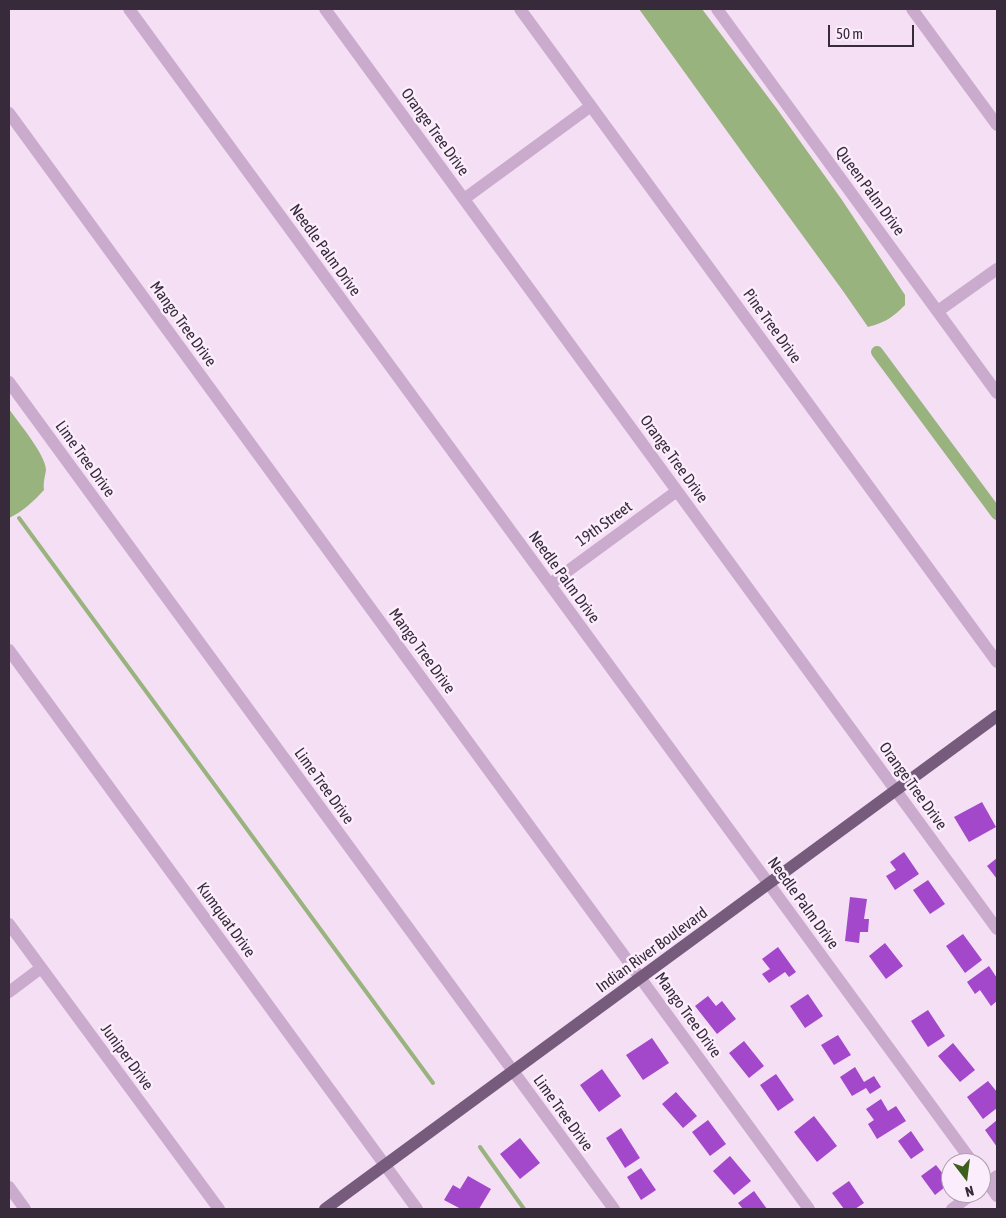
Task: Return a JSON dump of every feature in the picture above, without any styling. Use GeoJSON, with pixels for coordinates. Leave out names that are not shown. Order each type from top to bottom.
{"type":"FeatureCollection","features":[{"type":"Feature","properties":{"kind":"main road","name":"Indian River Boulevard"},"geometry":{"type":"LineString","coordinates":[[325,1209],[997,716]]}},
{"type":"Feature","properties":{"kind":"street","name":"Needle Palm Drive"},"geometry":{"type":"LineString","coordinates":[[129,9],[966,1153]]}},
{"type":"Feature","properties":{"kind":"street","name":"Orange Tree Drive"},"geometry":{"type":"LineString","coordinates":[[325,9],[997,928]]}},
{"type":"Feature","properties":{"kind":"street","name":"Pine Tree Drive"},"geometry":{"type":"LineString","coordinates":[[520,9],[997,662]]}},
{"type":"Feature","properties":{"kind":"street","name":"Queen Palm Drive"},"geometry":{"type":"LineString","coordinates":[[717,9],[997,393]]}},
{"type":"Feature","properties":{"kind":"street"},"geometry":{"type":"LineString","coordinates":[[912,9],[997,125]]}},
{"type":"Feature","properties":{"kind":"street"},"geometry":{"type":"LineString","coordinates":[[464,199],[591,106]]}},
{"type":"Feature","properties":{"kind":"street","name":"Mango Tree Drive"},"geometry":{"type":"LineString","coordinates":[[9,113],[809,1209]]}},
{"type":"Feature","properties":{"kind":"street"},"geometry":{"type":"LineString","coordinates":[[938,311],[997,269]]}},
{"type":"Feature","properties":{"kind":"street","name":"Lime Tree Drive"},"geometry":{"type":"LineString","coordinates":[[9,382],[614,1209]]}},
{"type":"Feature","properties":{"kind":"street","name":"19th Street"},"geometry":{"type":"LineString","coordinates":[[550,584],[677,491]]}},
{"type":"Feature","properties":{"kind":"street","name":"Kumquat Drive"},"geometry":{"type":"LineString","coordinates":[[9,650],[417,1209]]}},
{"type":"Feature","properties":{"kind":"street","name":"Juniper Drive"},"geometry":{"type":"LineString","coordinates":[[9,924],[219,1209]]}},
{"type":"Feature","properties":{"kind":"street"},"geometry":{"type":"LineString","coordinates":[[9,992],[41,968]]}},
{"type":"Feature","properties":{"kind":"street"},"geometry":{"type":"LineString","coordinates":[[9,1187],[25,1209]]}},
{"type":"Feature","properties":{"kind":"shaded area"},"geometry":{"type":"Polygon","coordinates":[[[639,9],[702,9],[842,200],[905,295],[905,305],[896,313],[884,321],[868,327],[639,9]]]}},
{"type":"Feature","properties":{"kind":"shaded area"},"geometry":{"type":"Polygon","coordinates":[[[9,409],[37,448],[46,470],[44,490],[28,506],[9,518],[9,409]]]}},
{"type":"Feature","properties":{"kind":"building"},"geometry":{"type":"Polygon","coordinates":[[[982,802],[996,827],[969,842],[954,817],[982,802]]]}},
{"type":"Feature","properties":{"kind":"building"},"geometry":{"type":"Polygon","coordinates":[[[904,852],[919,874],[895,890],[886,876],[896,870],[890,862],[904,852]]]}},
{"type":"Feature","properties":{"kind":"building"},"geometry":{"type":"Polygon","coordinates":[[[997,858],[997,879],[987,866],[997,858]]]}},
{"type":"Feature","properties":{"kind":"building"},"geometry":{"type":"Polygon","coordinates":[[[928,880],[945,904],[930,914],[913,890],[928,880]]]}},
{"type":"Feature","properties":{"kind":"building"},"geometry":{"type":"Polygon","coordinates":[[[850,897],[867,899],[864,919],[869,919],[868,932],[860,932],[859,943],[845,941],[850,897]]]}},
{"type":"Feature","properties":{"kind":"building"},"geometry":{"type":"Polygon","coordinates":[[[963,934],[982,960],[965,973],[946,946],[963,934]]]}},
{"type":"Feature","properties":{"kind":"building"},"geometry":{"type":"Polygon","coordinates":[[[885,943],[903,966],[886,979],[869,956],[885,943]]]}},
{"type":"Feature","properties":{"kind":"building"},"geometry":{"type":"Polygon","coordinates":[[[778,947],[796,972],[789,977],[785,972],[769,983],[762,974],[770,969],[762,959],[778,947]]]}},
{"type":"Feature","properties":{"kind":"building"},"geometry":{"type":"Polygon","coordinates":[[[989,966],[997,978],[997,1001],[991,1006],[980,990],[975,994],[967,982],[989,966]]]}},
{"type":"Feature","properties":{"kind":"building"},"geometry":{"type":"Polygon","coordinates":[[[808,994],[823,1016],[805,1028],[790,1006],[808,994]]]}},
{"type":"Feature","properties":{"kind":"building"},"geometry":{"type":"Polygon","coordinates":[[[708,996],[716,1006],[722,1001],[736,1019],[717,1034],[695,1006],[708,996]]]}},
{"type":"Feature","properties":{"kind":"building"},"geometry":{"type":"Polygon","coordinates":[[[928,1010],[945,1036],[928,1047],[911,1021],[928,1010]]]}},
{"type":"Feature","properties":{"kind":"building"},"geometry":{"type":"Polygon","coordinates":[[[838,1035],[851,1055],[834,1065],[821,1045],[838,1035]]]}},
{"type":"Feature","properties":{"kind":"building"},"geometry":{"type":"Polygon","coordinates":[[[652,1038],[669,1063],[643,1080],[626,1055],[652,1038]]]}},
{"type":"Feature","properties":{"kind":"building"},"geometry":{"type":"Polygon","coordinates":[[[744,1041],[764,1066],[749,1078],[729,1053],[744,1041]]]}},
{"type":"Feature","properties":{"kind":"building"},"geometry":{"type":"Polygon","coordinates":[[[953,1043],[975,1070],[960,1082],[938,1056],[953,1043]]]}},
{"type":"Feature","properties":{"kind":"building"},"geometry":{"type":"Polygon","coordinates":[[[855,1067],[864,1082],[874,1076],[881,1087],[870,1094],[866,1088],[852,1096],[840,1077],[855,1067]]]}},
{"type":"Feature","properties":{"kind":"building"},"geometry":{"type":"Polygon","coordinates":[[[602,1069],[621,1096],[599,1112],[580,1085],[602,1069]]]}},
{"type":"Feature","properties":{"kind":"building"},"geometry":{"type":"Polygon","coordinates":[[[776,1074],[794,1100],[778,1111],[760,1085],[776,1074]]]}},
{"type":"Feature","properties":{"kind":"building"},"geometry":{"type":"Polygon","coordinates":[[[988,1081],[997,1092],[997,1108],[983,1119],[967,1097],[988,1081]]]}},
{"type":"Feature","properties":{"kind":"building"},"geometry":{"type":"Polygon","coordinates":[[[676,1092],[697,1116],[683,1128],[662,1104],[676,1092]]]}},
{"type":"Feature","properties":{"kind":"building"},"geometry":{"type":"Polygon","coordinates":[[[881,1099],[888,1111],[896,1106],[906,1121],[877,1139],[868,1124],[874,1120],[866,1109],[881,1099]]]}},
{"type":"Feature","properties":{"kind":"building"},"geometry":{"type":"Polygon","coordinates":[[[814,1116],[837,1146],[817,1162],[794,1132],[814,1116]]]}},
{"type":"Feature","properties":{"kind":"building"},"geometry":{"type":"Polygon","coordinates":[[[708,1120],[726,1144],[710,1156],[692,1132],[708,1120]]]}},
{"type":"Feature","properties":{"kind":"building"},"geometry":{"type":"Polygon","coordinates":[[[997,1120],[997,1147],[985,1130],[997,1120]]]}},
{"type":"Feature","properties":{"kind":"building"},"geometry":{"type":"Polygon","coordinates":[[[621,1128],[640,1158],[625,1168],[606,1138],[621,1128]]]}},
{"type":"Feature","properties":{"kind":"building"},"geometry":{"type":"Polygon","coordinates":[[[911,1131],[924,1150],[911,1159],[898,1141],[911,1131]]]}},
{"type":"Feature","properties":{"kind":"building"},"geometry":{"type":"Polygon","coordinates":[[[520,1138],[540,1163],[520,1179],[500,1154],[520,1138]]]}},
{"type":"Feature","properties":{"kind":"building"},"geometry":{"type":"Polygon","coordinates":[[[730,1156],[751,1181],[734,1195],[713,1171],[730,1156]]]}},
{"type":"Feature","properties":{"kind":"building"},"geometry":{"type":"Polygon","coordinates":[[[936,1165],[941,1171],[941,1190],[935,1195],[921,1176],[936,1165]]]}},
{"type":"Feature","properties":{"kind":"building"},"geometry":{"type":"Polygon","coordinates":[[[641,1168],[656,1190],[641,1200],[627,1177],[641,1168]]]}},
{"type":"Feature","properties":{"kind":"building"},"geometry":{"type":"Polygon","coordinates":[[[468,1176],[491,1189],[479,1209],[461,1209],[444,1200],[453,1185],[460,1189],[468,1176]]]}},
{"type":"Feature","properties":{"kind":"building"},"geometry":{"type":"Polygon","coordinates":[[[849,1181],[864,1203],[855,1209],[844,1209],[832,1193],[849,1181]]]}},
{"type":"Feature","properties":{"kind":"building"},"geometry":{"type":"Polygon","coordinates":[[[754,1191],[767,1209],[743,1209],[738,1203],[754,1191]]]}},
{"type":"Feature","properties":{"kind":"waterway"},"geometry":{"type":"LineString","coordinates":[[877,352],[997,514]]}},
{"type":"Feature","properties":{"kind":"waterway"},"geometry":{"type":"LineString","coordinates":[[19,518],[433,1083]]}},
{"type":"Feature","properties":{"kind":"waterway"},"geometry":{"type":"LineString","coordinates":[[480,1147],[524,1209]]}}]}
